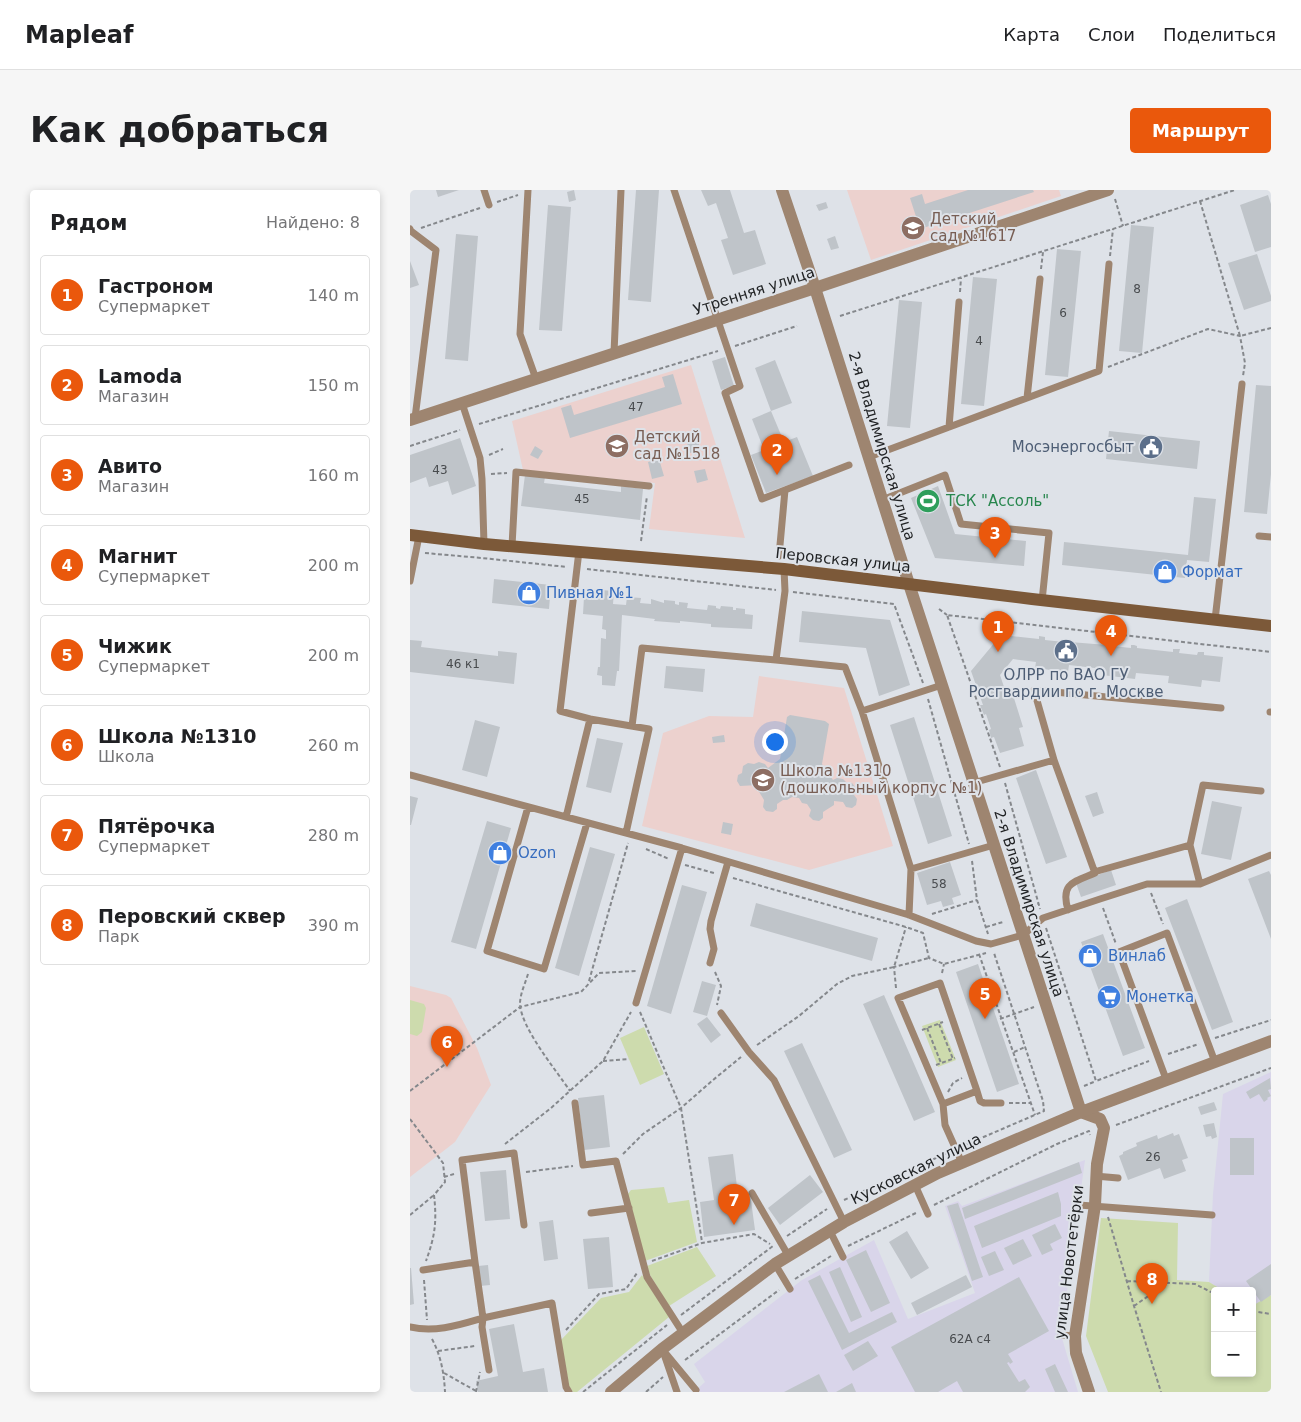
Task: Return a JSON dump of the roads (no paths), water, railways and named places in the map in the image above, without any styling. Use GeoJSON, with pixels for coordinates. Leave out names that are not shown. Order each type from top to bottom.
{"type":"FeatureCollection","features":[{"type":"Feature","properties":{"kind":"main road","name":"Перовская улица"},"geometry":{"type":"LineString","coordinates":[[414,536],[484,544],[784,570],[1271,626]]}},
{"type":"Feature","properties":{"kind":"street","name":"2-я Владимирская улица"},"geometry":{"type":"LineString","coordinates":[[782,190],[1081,1112]]}},
{"type":"Feature","properties":{"kind":"street","name":"Утренняя улица"},"geometry":{"type":"LineString","coordinates":[[412,419],[815,288],[1076,198],[1111,194]]}},
{"type":"Feature","properties":{"kind":"street","name":"Кусковская улица"},"geometry":{"type":"LineString","coordinates":[[611,1392],[662,1349],[775,1264],[844,1222],[962,1163],[1081,1112],[1271,1041]]}},
{"type":"Feature","properties":{"kind":"street","name":"улица Новотетёрки"},"geometry":{"type":"LineString","coordinates":[[1081,1112],[1100,1119],[1104,1128],[1096,1170],[1100,1206],[1075,1336],[1076,1353],[1089,1392]]}},
{"type":"Feature","properties":{"kind":"lane"},"geometry":{"type":"LineString","coordinates":[[484,190],[489,205]]}},
{"type":"Feature","properties":{"kind":"lane"},"geometry":{"type":"LineString","coordinates":[[614,353],[621,190]]}},
{"type":"Feature","properties":{"kind":"lane"},"geometry":{"type":"LineString","coordinates":[[674,190],[740,386],[726,393],[762,499],[849,465]]}},
{"type":"Feature","properties":{"kind":"lane"},"geometry":{"type":"LineString","coordinates":[[529,191],[520,334],[536,379]]}},
{"type":"Feature","properties":{"kind":"lane"},"geometry":{"type":"LineString","coordinates":[[410,230],[436,250],[412,419]]}},
{"type":"Feature","properties":{"kind":"lane"},"geometry":{"type":"LineString","coordinates":[[869,457],[1099,371],[1109,264]]}},
{"type":"Feature","properties":{"kind":"lane"},"geometry":{"type":"LineString","coordinates":[[1027,398],[1040,279]]}},
{"type":"Feature","properties":{"kind":"lane"},"geometry":{"type":"LineString","coordinates":[[949,427],[959,302]]}},
{"type":"Feature","properties":{"kind":"lane"},"geometry":{"type":"LineString","coordinates":[[1215,620],[1242,384]]}},
{"type":"Feature","properties":{"kind":"lane"},"geometry":{"type":"LineString","coordinates":[[462,403],[480,458],[484,544]]}},
{"type":"Feature","properties":{"kind":"lane"},"geometry":{"type":"LineString","coordinates":[[512,546],[516,472],[649,486]]}},
{"type":"Feature","properties":{"kind":"lane"},"geometry":{"type":"LineString","coordinates":[[882,500],[945,475],[961,524],[1049,533],[1042,601]]}},
{"type":"Feature","properties":{"kind":"lane"},"geometry":{"type":"LineString","coordinates":[[779,556],[785,490]]}},
{"type":"Feature","properties":{"kind":"lane"},"geometry":{"type":"LineString","coordinates":[[410,581],[416,553],[414,536]]}},
{"type":"Feature","properties":{"kind":"lane"},"geometry":{"type":"LineString","coordinates":[[1259,536],[1271,537]]}},
{"type":"Feature","properties":{"kind":"lane"},"geometry":{"type":"LineString","coordinates":[[579,552],[560,711],[590,719],[649,729],[626,833]]}},
{"type":"Feature","properties":{"kind":"lane"},"geometry":{"type":"LineString","coordinates":[[776,660],[785,591],[784,570]]}},
{"type":"Feature","properties":{"kind":"lane"},"geometry":{"type":"LineString","coordinates":[[632,726],[642,648],[845,667],[862,711],[911,869],[909,915]]}},
{"type":"Feature","properties":{"kind":"lane"},"geometry":{"type":"LineString","coordinates":[[862,711],[942,684]]}},
{"type":"Feature","properties":{"kind":"lane"},"geometry":{"type":"LineString","coordinates":[[1094,872],[1054,760],[1034,690],[1220,708]]}},
{"type":"Feature","properties":{"kind":"lane"},"geometry":{"type":"LineString","coordinates":[[566,817],[590,719]]}},
{"type":"Feature","properties":{"kind":"lane"},"geometry":{"type":"LineString","coordinates":[[974,783],[1054,760]]}},
{"type":"Feature","properties":{"kind":"lane"},"geometry":{"type":"LineString","coordinates":[[410,775],[682,848],[909,915],[991,944],[1023,935],[1043,918],[1147,884],[1200,884],[1271,855]]}},
{"type":"Feature","properties":{"kind":"lane"},"geometry":{"type":"LineString","coordinates":[[1200,884],[1190,845],[1203,785],[1262,791]]}},
{"type":"Feature","properties":{"kind":"lane"},"geometry":{"type":"LineString","coordinates":[[528,807],[487,951],[544,968],[587,823]]}},
{"type":"Feature","properties":{"kind":"lane"},"geometry":{"type":"LineString","coordinates":[[911,869],[994,845]]}},
{"type":"Feature","properties":{"kind":"lane"},"geometry":{"type":"LineString","coordinates":[[1068,910],[1065,897],[1070,883],[1094,872],[1190,845]]}},
{"type":"Feature","properties":{"kind":"lane"},"geometry":{"type":"LineString","coordinates":[[636,1003],[682,848]]}},
{"type":"Feature","properties":{"kind":"lane"},"geometry":{"type":"LineString","coordinates":[[710,963],[714,949],[710,929],[711,921],[728,862]]}},
{"type":"Feature","properties":{"kind":"lane"},"geometry":{"type":"LineString","coordinates":[[1166,1079],[1119,952],[1167,933],[1215,1062]]}},
{"type":"Feature","properties":{"kind":"lane"},"geometry":{"type":"LineString","coordinates":[[962,1163],[945,1125],[944,1104],[898,998],[940,983],[980,1101],[984,1103],[1001,1103]]}},
{"type":"Feature","properties":{"kind":"lane"},"geometry":{"type":"LineString","coordinates":[[721,1013],[748,1052],[768,1071],[774,1080],[844,1222]]}},
{"type":"Feature","properties":{"kind":"lane"},"geometry":{"type":"LineString","coordinates":[[944,1104],[977,1091]]}},
{"type":"Feature","properties":{"kind":"lane"},"geometry":{"type":"LineString","coordinates":[[576,1103],[583,1165],[616,1161],[647,1277],[683,1333]]}},
{"type":"Feature","properties":{"kind":"lane"},"geometry":{"type":"LineString","coordinates":[[489,1370],[482,1328],[483,1318],[462,1160],[514,1153],[524,1225]]}},
{"type":"Feature","properties":{"kind":"lane"},"geometry":{"type":"LineString","coordinates":[[1096,1170],[1118,1178]]}},
{"type":"Feature","properties":{"kind":"lane"},"geometry":{"type":"LineString","coordinates":[[915,1185],[928,1214]]}},
{"type":"Feature","properties":{"kind":"lane"},"geometry":{"type":"LineString","coordinates":[[752,1193],[788,1255]]}},
{"type":"Feature","properties":{"kind":"lane"},"geometry":{"type":"LineString","coordinates":[[1079,1205],[1212,1215]]}},
{"type":"Feature","properties":{"kind":"lane"},"geometry":{"type":"LineString","coordinates":[[592,1213],[629,1208]]}},
{"type":"Feature","properties":{"kind":"lane"},"geometry":{"type":"LineString","coordinates":[[830,1231],[843,1257]]}},
{"type":"Feature","properties":{"kind":"lane"},"geometry":{"type":"LineString","coordinates":[[423,1270],[475,1262]]}},
{"type":"Feature","properties":{"kind":"lane"},"geometry":{"type":"LineString","coordinates":[[775,1264],[790,1289]]}},
{"type":"Feature","properties":{"kind":"lane"},"geometry":{"type":"LineString","coordinates":[[410,1328],[428,1330],[457,1326],[483,1318],[552,1303],[566,1387],[569,1392]]}},
{"type":"Feature","properties":{"kind":"lane"},"geometry":{"type":"LineString","coordinates":[[1061,1335],[1075,1336]]}},
{"type":"Feature","properties":{"kind":"lane"},"geometry":{"type":"LineString","coordinates":[[662,1349],[696,1390]]}},
{"type":"Feature","properties":{"kind":"lane"},"geometry":{"type":"LineString","coordinates":[[662,1349],[676,1392]]}},
{"type":"Feature","properties":{"kind":"place","name":"Детский сад №1617"},"geometry":{"type":"Point","coordinates":[913,228]}},
{"type":"Feature","properties":{"kind":"place","name":"Детский сад №1518"},"geometry":{"type":"Point","coordinates":[617,446]}},
{"type":"Feature","properties":{"kind":"place","name":"Мосэнергосбыт"},"geometry":{"type":"Point","coordinates":[1151,447]}},
{"type":"Feature","properties":{"kind":"place","name":"Lamoda"},"geometry":{"type":"Point","coordinates":[777,475]}},
{"type":"Feature","properties":{"kind":"place","name":"ТСК \"Ассоль\""},"geometry":{"type":"Point","coordinates":[928,501]}},
{"type":"Feature","properties":{"kind":"place","name":"Авито"},"geometry":{"type":"Point","coordinates":[995,558]}},
{"type":"Feature","properties":{"kind":"place","name":"Формат"},"geometry":{"type":"Point","coordinates":[1165,572]}},
{"type":"Feature","properties":{"kind":"place","name":"Пивная №1"},"geometry":{"type":"Point","coordinates":[529,593]}},
{"type":"Feature","properties":{"kind":"place","name":"ОЛРР по ВАО ГУ Росгвардии по г. Москве"},"geometry":{"type":"Point","coordinates":[1066,651]}},
{"type":"Feature","properties":{"kind":"place","name":"Гастроном"},"geometry":{"type":"Point","coordinates":[998,652]}},
{"type":"Feature","properties":{"kind":"place","name":"Магнит"},"geometry":{"type":"Point","coordinates":[1111,656]}},
{"type":"Feature","properties":{"kind":"place","name":"Школа №1310 (дошкольный корпус №1)"},"geometry":{"type":"Point","coordinates":[763,780]}},
{"type":"Feature","properties":{"kind":"place","name":"Ozon"},"geometry":{"type":"Point","coordinates":[500,853]}},
{"type":"Feature","properties":{"kind":"place","name":"Винлаб"},"geometry":{"type":"Point","coordinates":[1090,956]}},
{"type":"Feature","properties":{"kind":"place","name":"Монетка"},"geometry":{"type":"Point","coordinates":[1109,997]}},
{"type":"Feature","properties":{"kind":"place","name":"Чижик"},"geometry":{"type":"Point","coordinates":[985,1019]}},
{"type":"Feature","properties":{"kind":"place","name":"Школа №1310"},"geometry":{"type":"Point","coordinates":[447,1067]}},
{"type":"Feature","properties":{"kind":"place","name":"Пятёрочка"},"geometry":{"type":"Point","coordinates":[734,1225]}},
{"type":"Feature","properties":{"kind":"place","name":"Перовский сквер"},"geometry":{"type":"Point","coordinates":[1152,1304]}}]}
